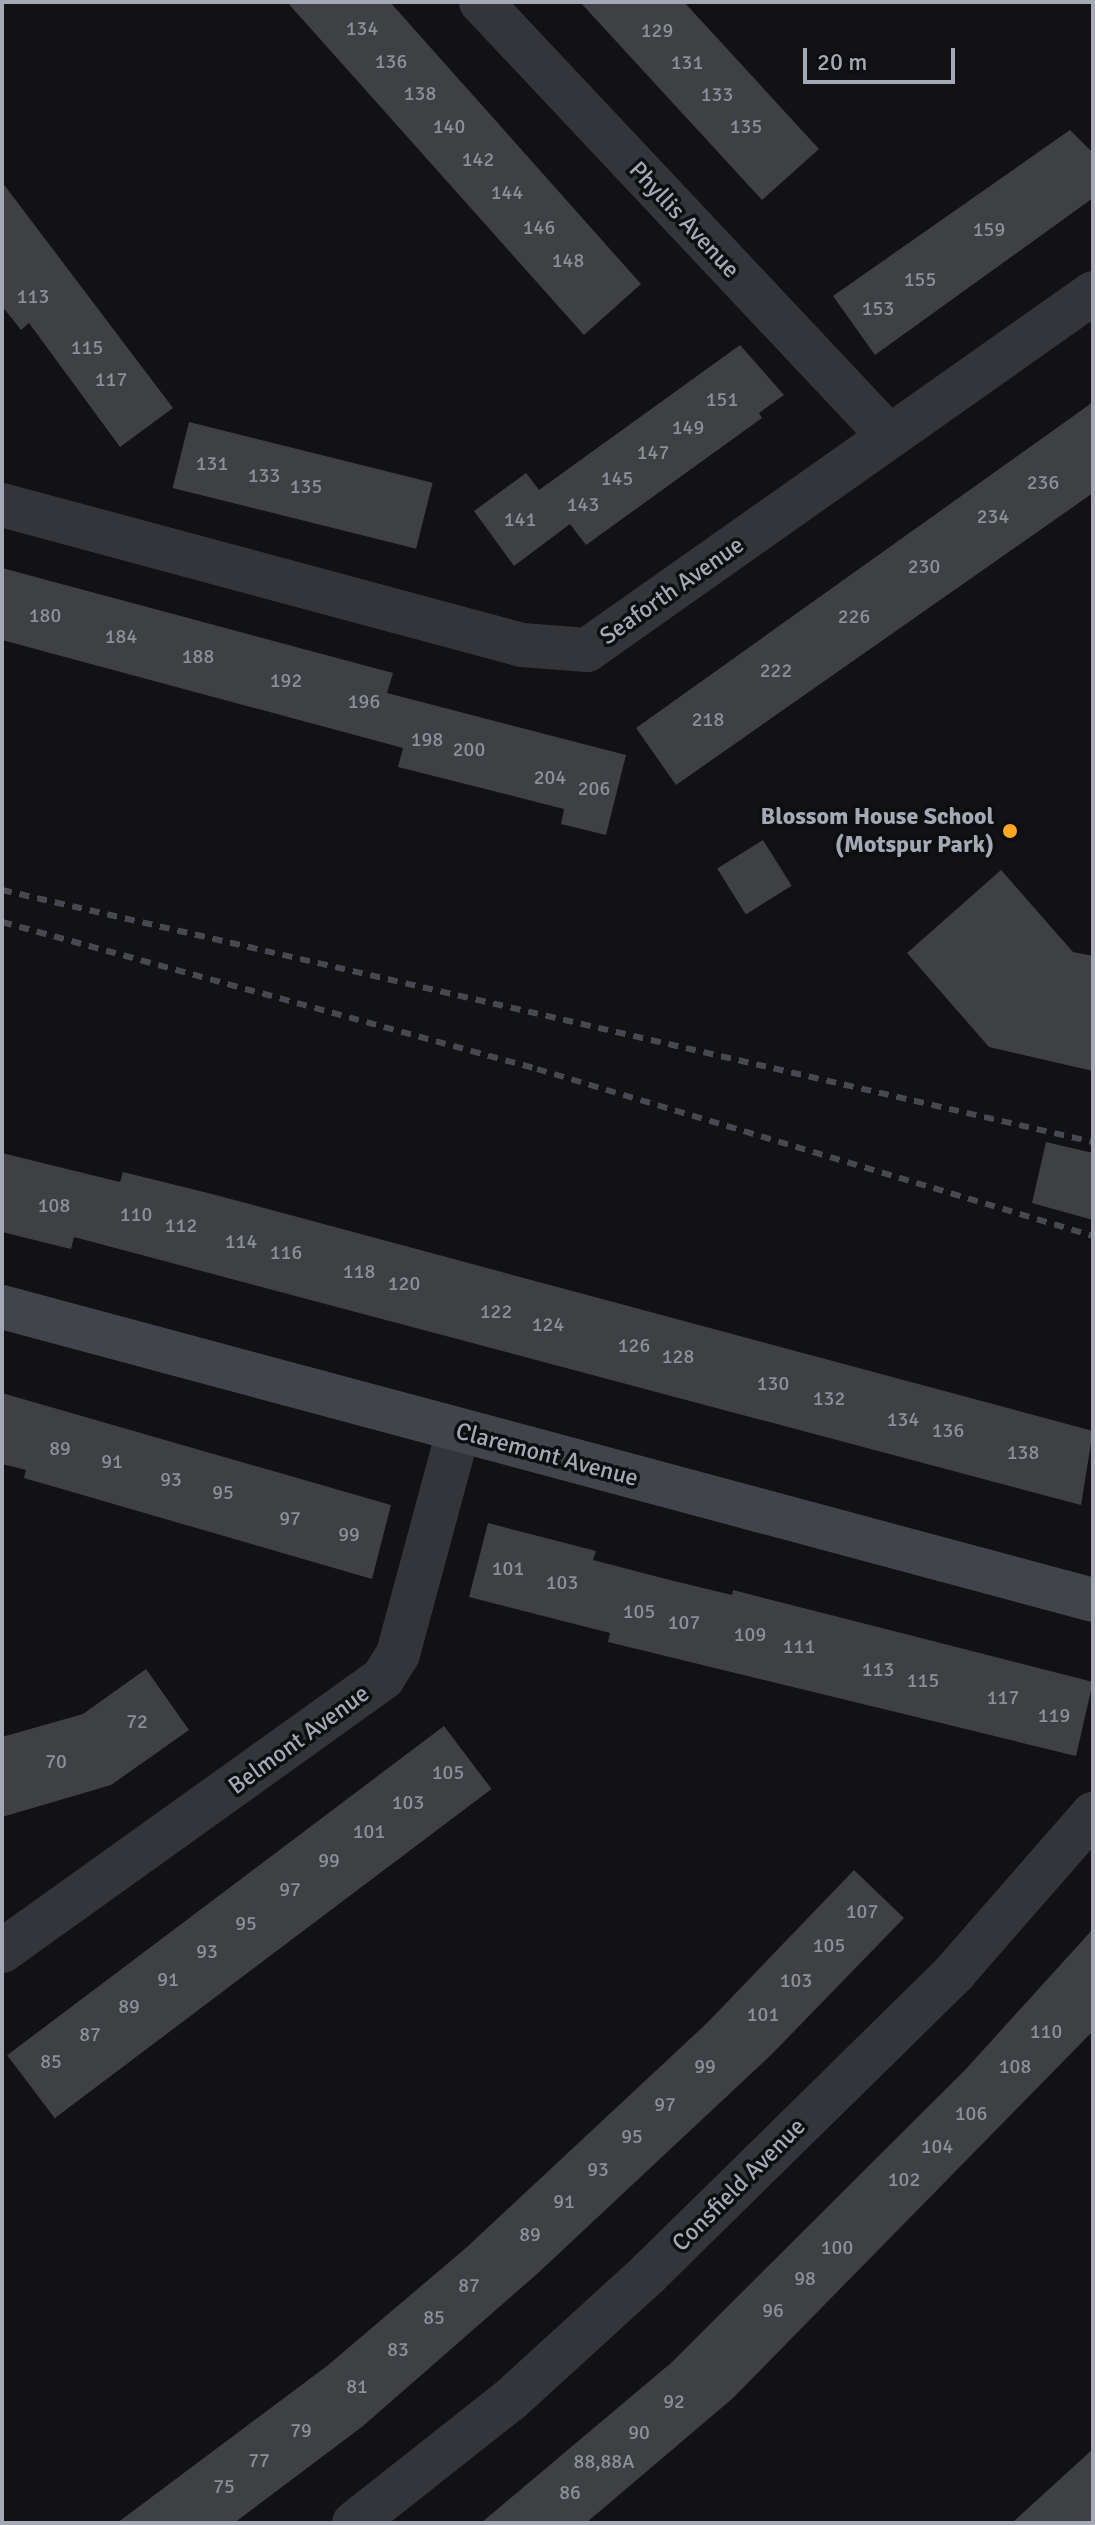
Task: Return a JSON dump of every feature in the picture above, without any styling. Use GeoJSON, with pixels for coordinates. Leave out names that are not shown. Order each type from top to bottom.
{"type":"FeatureCollection","features":[{"type":"Feature","properties":{"kind":"street","name":"Phyllis Avenue"},"geometry":{"type":"LineString","coordinates":[[481,2],[889,436]]}},
{"type":"Feature","properties":{"kind":"street","name":"Seaforth Avenue"},"geometry":{"type":"LineString","coordinates":[[2,505],[522,645],[587,650],[1093,293]]}},
{"type":"Feature","properties":{"kind":"street","name":"Claremont Avenue"},"geometry":{"type":"LineString","coordinates":[[2,1307],[1093,1600]]}},
{"type":"Feature","properties":{"kind":"street","name":"Belmont Avenue"},"geometry":{"type":"LineString","coordinates":[[7,1941],[383,1678],[398,1654],[458,1431]]}},
{"type":"Feature","properties":{"kind":"street","name":"Consfield Avenue"},"geometry":{"type":"LineString","coordinates":[[354,2523],[510,2400],[648,2274],[955,1972],[1093,1814]]}},
{"type":"Feature","properties":{"kind":"building"},"geometry":{"type":"Polygon","coordinates":[[[287,2],[390,2],[641,284],[584,335],[287,2]]]}},
{"type":"Feature","properties":{"kind":"building"},"geometry":{"type":"Polygon","coordinates":[[[580,2],[684,2],[819,149],[762,200],[580,2]]]}},
{"type":"Feature","properties":{"kind":"building"},"geometry":{"type":"Polygon","coordinates":[[[1070,130],[1093,153],[1093,198],[875,355],[833,296],[1070,130]]]}},
{"type":"Feature","properties":{"kind":"building"},"geometry":{"type":"Polygon","coordinates":[[[2,182],[173,408],[120,447],[29,323],[21,330],[2,306],[2,182]]]}},
{"type":"Feature","properties":{"kind":"building"},"geometry":{"type":"Polygon","coordinates":[[[740,345],[784,395],[759,413],[762,418],[586,545],[570,524],[514,566],[474,511],[526,473],[539,490],[740,345]]]}},
{"type":"Feature","properties":{"kind":"building"},"geometry":{"type":"Polygon","coordinates":[[[1093,402],[1093,493],[676,785],[636,728],[1093,402]]]}},
{"type":"Feature","properties":{"kind":"building"},"geometry":{"type":"Polygon","coordinates":[[[189,422],[433,483],[416,549],[173,488],[189,422]]]}},
{"type":"Feature","properties":{"kind":"building"},"geometry":{"type":"Polygon","coordinates":[[[2,568],[393,673],[387,693],[626,755],[606,835],[561,824],[564,809],[398,767],[403,748],[2,640],[2,568]]]}},
{"type":"Feature","properties":{"kind":"building"},"geometry":{"type":"Polygon","coordinates":[[[763,840],[792,886],[746,914],[717,869],[763,840]]]}},
{"type":"Feature","properties":{"kind":"building"},"geometry":{"type":"Polygon","coordinates":[[[1001,870],[1073,952],[1093,956],[1093,1071],[989,1047],[907,953],[1001,870]]]}},
{"type":"Feature","properties":{"kind":"building"},"geometry":{"type":"Polygon","coordinates":[[[1046,1142],[1093,1153],[1093,1220],[1032,1203],[1046,1142]]]}},
{"type":"Feature","properties":{"kind":"building"},"geometry":{"type":"Polygon","coordinates":[[[2,1153],[120,1182],[123,1172],[212,1194],[1093,1431],[1081,1505],[74,1237],[71,1249],[2,1232],[2,1153]]]}},
{"type":"Feature","properties":{"kind":"building"},"geometry":{"type":"Polygon","coordinates":[[[2,1393],[391,1505],[372,1579],[24,1478],[26,1470],[2,1464],[2,1393]]]}},
{"type":"Feature","properties":{"kind":"building"},"geometry":{"type":"Polygon","coordinates":[[[488,1523],[596,1551],[593,1560],[732,1595],[733,1590],[1093,1682],[1076,1756],[608,1642],[610,1633],[469,1597],[488,1523]]]}},
{"type":"Feature","properties":{"kind":"building"},"geometry":{"type":"Polygon","coordinates":[[[146,1669],[189,1730],[111,1785],[2,1817],[2,1737],[83,1714],[146,1669]]]}},
{"type":"Feature","properties":{"kind":"building"},"geometry":{"type":"Polygon","coordinates":[[[444,1726],[492,1789],[55,2118],[7,2055],[444,1726]]]}},
{"type":"Feature","properties":{"kind":"building"},"geometry":{"type":"Polygon","coordinates":[[[854,1870],[904,1918],[771,2055],[537,2274],[363,2426],[234,2523],[117,2523],[327,2366],[467,2247],[707,2023],[854,1870]]]}},
{"type":"Feature","properties":{"kind":"building"},"geometry":{"type":"Polygon","coordinates":[[[1093,1929],[1093,2031],[733,2398],[586,2523],[481,2523],[671,2363],[965,2070],[1093,1929]]]}},
{"type":"Feature","properties":{"kind":"building"},"geometry":{"type":"Polygon","coordinates":[[[1093,2449],[1093,2523],[1012,2523],[1093,2449]]]}},
{"type":"Feature","properties":{"kind":"railway"},"geometry":{"type":"LineString","coordinates":[[2,890],[1093,1142]]}},
{"type":"Feature","properties":{"kind":"railway"},"geometry":{"type":"LineString","coordinates":[[2,922],[537,1069],[1093,1236]]}},
{"type":"Feature","properties":{"kind":"place","name":"Blossom House School (Motspur Park)"},"geometry":{"type":"Point","coordinates":[1010,831]}}]}
